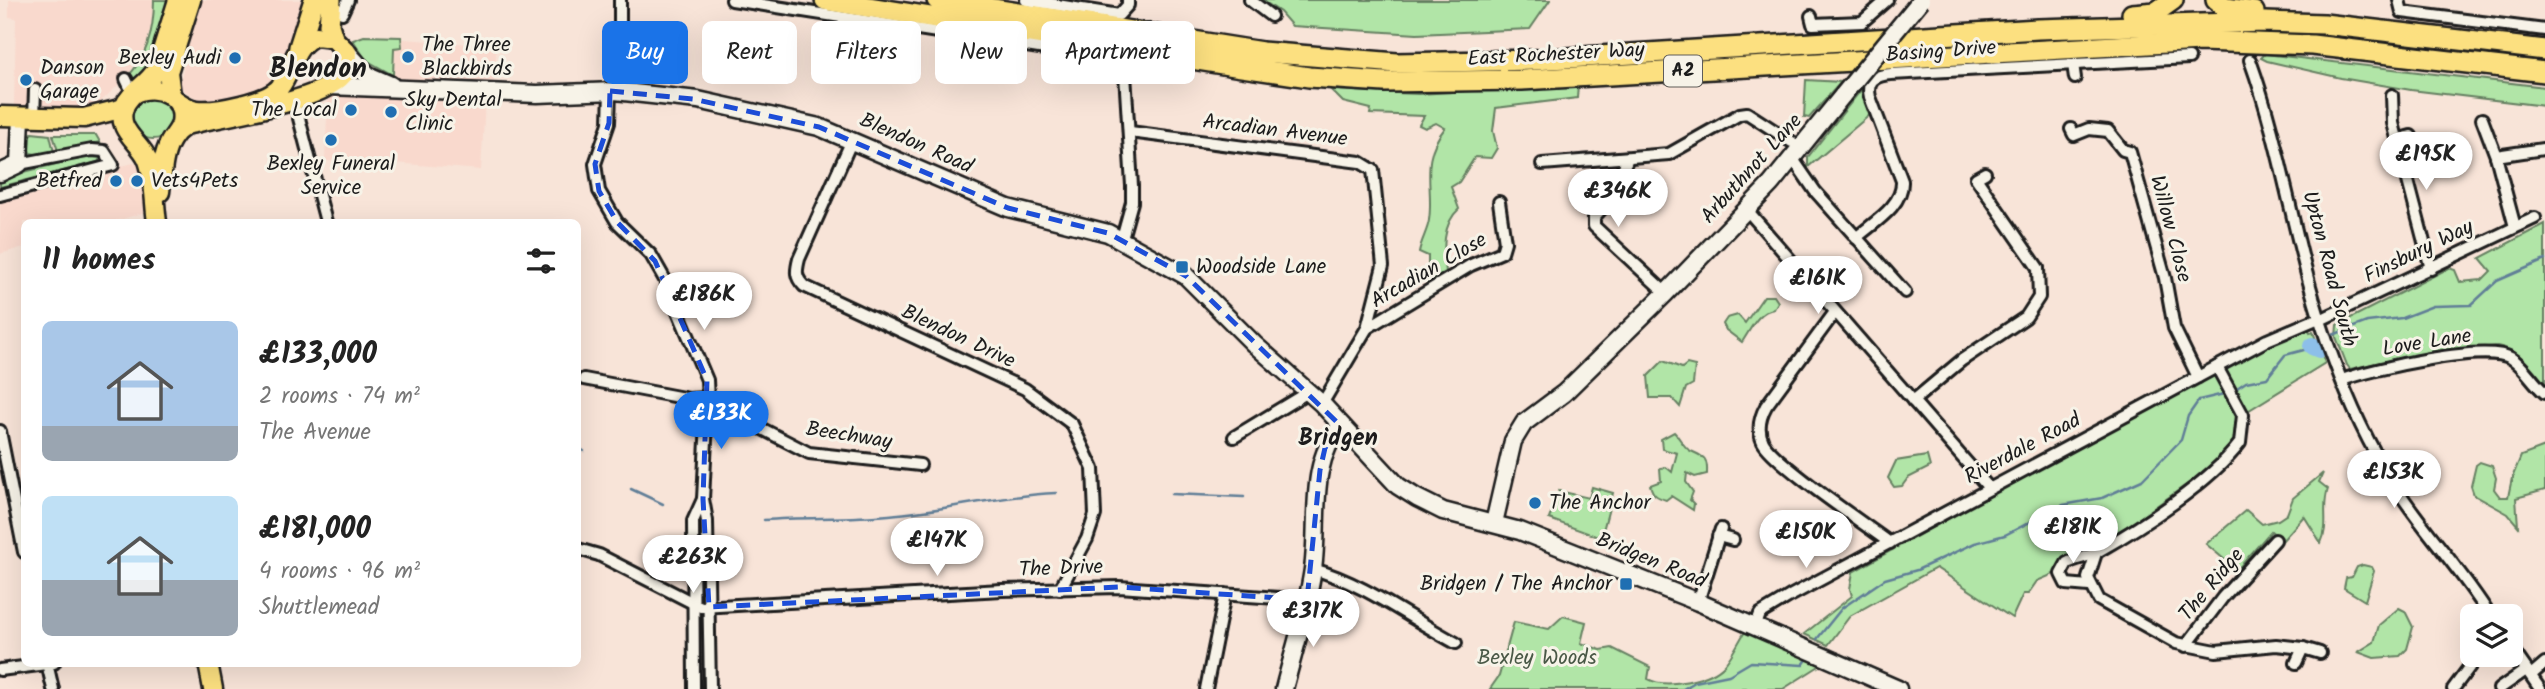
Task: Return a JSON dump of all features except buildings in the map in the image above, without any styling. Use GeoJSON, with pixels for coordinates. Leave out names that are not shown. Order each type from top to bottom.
{"type":"FeatureCollection","features":[{"type":"Feature","properties":{"kind":"highway"},"geometry":{"type":"LineString","coordinates":[[297,53],[314,0]]}},
{"type":"Feature","properties":{"kind":"highway","name":"East Rochester Way"},"geometry":{"type":"LineString","coordinates":[[825,0],[1309,77],[1384,82],[1522,80],[2201,41],[2312,45],[2545,72]]}},
{"type":"Feature","properties":{"kind":"highway","name":"East Rochester Way"},"geometry":{"type":"LineString","coordinates":[[937,0],[1262,52],[1397,63],[1534,60],[2038,29],[2265,22],[2432,36],[2545,50]]}},
{"type":"Feature","properties":{"kind":"highway","name":"A2"},"geometry":{"type":"LineString","coordinates":[[2038,29],[2072,18],[2156,12],[2173,0]]}},
{"type":"Feature","properties":{"kind":"highway","name":"A2"},"geometry":{"type":"LineString","coordinates":[[2217,0],[2226,8],[2239,12],[2347,15],[2391,22],[2432,36]]}},
{"type":"Feature","properties":{"kind":"highway"},"geometry":{"type":"LineString","coordinates":[[337,6],[329,25],[340,45]]}},
{"type":"Feature","properties":{"kind":"main road"},"geometry":{"type":"LineString","coordinates":[[84,118],[130,93],[156,70],[178,0]]}},
{"type":"Feature","properties":{"kind":"main road"},"geometry":{"type":"LineString","coordinates":[[157,219],[165,155],[181,116],[168,72],[191,0]]}},
{"type":"Feature","properties":{"kind":"main road","name":"Arbuthnot Lane"},"geometry":{"type":"LineString","coordinates":[[1494,523],[1513,441],[1524,423],[1564,393],[1747,210],[1793,159],[1921,0]]}},
{"type":"Feature","properties":{"kind":"main road"},"geometry":{"type":"LineString","coordinates":[[130,93],[155,88],[198,110],[255,101],[276,91],[297,53],[316,36],[340,45],[345,71],[325,86],[313,86],[299,76],[297,53]]}},
{"type":"Feature","properties":{"kind":"main road","name":"Blendon Road"},"geometry":{"type":"LineString","coordinates":[[340,45],[368,75],[399,88]]}},
{"type":"Feature","properties":{"kind":"main road","name":"Blendon Road"},"geometry":{"type":"LineString","coordinates":[[174,136],[186,125],[253,112],[325,86],[524,94],[612,91],[662,94],[730,106],[818,127],[1007,208],[1122,238],[1186,276],[1254,344],[1322,404],[1341,426]]}},
{"type":"Feature","properties":{"kind":"main road"},"geometry":{"type":"LineString","coordinates":[[130,93],[123,125],[149,165],[157,219]]}},
{"type":"Feature","properties":{"kind":"main road"},"geometry":{"type":"LineString","coordinates":[[0,116],[84,118],[154,147],[174,136]]}},
{"type":"Feature","properties":{"kind":"main road"},"geometry":{"type":"LineString","coordinates":[[0,173],[19,164],[27,117]]}},
{"type":"Feature","properties":{"kind":"main road"},"geometry":{"type":"LineString","coordinates":[[1284,689],[1313,569],[1320,470],[1326,447],[1341,426]]}},
{"type":"Feature","properties":{"kind":"main road","name":"Bridgen Road"},"geometry":{"type":"LineString","coordinates":[[1341,426],[1398,486],[1443,511],[1494,523],[1698,602],[1898,689]]}},
{"type":"Feature","properties":{"kind":"main road"},"geometry":{"type":"LineString","coordinates":[[209,667],[213,689]]}},
{"type":"Feature","properties":{"kind":"street"},"geometry":{"type":"LineString","coordinates":[[337,6],[348,0]]}},
{"type":"Feature","properties":{"kind":"street"},"geometry":{"type":"LineString","coordinates":[[620,0],[620,61],[612,91],[609,123],[595,164],[599,191],[612,216],[651,255],[664,278],[707,380],[703,499],[710,689]]}},
{"type":"Feature","properties":{"kind":"street"},"geometry":{"type":"LineString","coordinates":[[732,0],[1114,61],[1125,74],[1130,132],[1132,202],[1122,238]]}},
{"type":"Feature","properties":{"kind":"street"},"geometry":{"type":"LineString","coordinates":[[1026,0],[1119,15],[1128,5],[1128,0]]}},
{"type":"Feature","properties":{"kind":"street"},"geometry":{"type":"LineString","coordinates":[[1250,0],[1271,16]]}},
{"type":"Feature","properties":{"kind":"street"},"geometry":{"type":"LineString","coordinates":[[1811,16],[1813,24],[1862,22],[1887,0]]}},
{"type":"Feature","properties":{"kind":"street"},"geometry":{"type":"LineString","coordinates":[[2399,0],[2402,12],[2545,30]]}},
{"type":"Feature","properties":{"kind":"street","name":"Basing Drive"},"geometry":{"type":"LineString","coordinates":[[1856,238],[1899,200],[1902,190],[1902,181],[1870,97],[1870,82],[1874,77],[2189,58]]}},
{"type":"Feature","properties":{"kind":"street","name":"Upton Road South"},"geometry":{"type":"LineString","coordinates":[[2250,60],[2278,145],[2304,265],[2333,360],[2393,483],[2481,604]]}},
{"type":"Feature","properties":{"kind":"street"},"geometry":{"type":"LineString","coordinates":[[2073,64],[2075,78]]}},
{"type":"Feature","properties":{"kind":"street"},"geometry":{"type":"LineString","coordinates":[[27,117],[35,90]]}},
{"type":"Feature","properties":{"kind":"street"},"geometry":{"type":"LineString","coordinates":[[2392,94],[2393,123],[2431,269]]}},
{"type":"Feature","properties":{"kind":"street"},"geometry":{"type":"LineString","coordinates":[[294,99],[325,219]]}},
{"type":"Feature","properties":{"kind":"street"},"geometry":{"type":"LineString","coordinates":[[1542,164],[1675,153],[1740,114],[1747,113],[1792,142]]}},
{"type":"Feature","properties":{"kind":"street"},"geometry":{"type":"LineString","coordinates":[[2482,119],[2497,156],[2515,227]]}},
{"type":"Feature","properties":{"kind":"street","name":"Willow Close"},"geometry":{"type":"LineString","coordinates":[[2074,135],[2102,129],[2112,134],[2123,149],[2130,152],[2165,278],[2174,328],[2198,377]]}},
{"type":"Feature","properties":{"kind":"street","name":"Arcadian Avenue"},"geometry":{"type":"LineString","coordinates":[[1130,132],[1367,165],[1375,182],[1384,256],[1367,328],[1322,404]]}},
{"type":"Feature","properties":{"kind":"street"},"geometry":{"type":"LineString","coordinates":[[2397,140],[2411,136]]}},
{"type":"Feature","properties":{"kind":"street","name":"Blendon Drive"},"geometry":{"type":"LineString","coordinates":[[852,140],[799,259],[796,269],[798,280],[804,286],[1025,389],[1072,424],[1082,439],[1093,469],[1095,515],[1087,540],[1060,589]]}},
{"type":"Feature","properties":{"kind":"street"},"geometry":{"type":"LineString","coordinates":[[2497,156],[2543,149]]}},
{"type":"Feature","properties":{"kind":"street"},"geometry":{"type":"LineString","coordinates":[[0,195],[113,164],[104,151],[92,150],[19,164]]}},
{"type":"Feature","properties":{"kind":"street"},"geometry":{"type":"LineString","coordinates":[[1628,158],[1608,202],[1594,217],[1594,226],[1666,293]]}},
{"type":"Feature","properties":{"kind":"street"},"geometry":{"type":"LineString","coordinates":[[1793,159],[1815,191],[1905,292]]}},
{"type":"Feature","properties":{"kind":"street"},"geometry":{"type":"LineString","coordinates":[[1913,401],[1962,360],[2026,317],[2040,294],[2038,268],[1976,178]]}},
{"type":"Feature","properties":{"kind":"street","name":"Arcadian Close"},"geometry":{"type":"LineString","coordinates":[[1367,328],[1472,265],[1502,252],[1505,242],[1499,202]]}},
{"type":"Feature","properties":{"kind":"street"},"geometry":{"type":"LineString","coordinates":[[1747,210],[1989,488]]}},
{"type":"Feature","properties":{"kind":"street","name":"Finsbury Way"},"geometry":{"type":"LineString","coordinates":[[2319,319],[2431,269],[2535,218]]}},
{"type":"Feature","properties":{"kind":"street"},"geometry":{"type":"LineString","coordinates":[[1835,312],[1766,405],[1760,420],[1761,437],[1776,457],[1890,543]]}},
{"type":"Feature","properties":{"kind":"street","name":"Riverdale Road"},"geometry":{"type":"LineString","coordinates":[[1756,625],[1760,614],[1989,488],[2217,367],[2319,319]]}},
{"type":"Feature","properties":{"kind":"street","name":"Love Lane"},"geometry":{"type":"LineString","coordinates":[[2342,380],[2415,362],[2490,353],[2510,357],[2545,393]]}},
{"type":"Feature","properties":{"kind":"street"},"geometry":{"type":"LineString","coordinates":[[2090,586],[2072,587],[2062,580],[2061,574],[2067,563],[2096,553],[2171,503],[2235,449],[2244,429],[2243,415],[2217,367]]}},
{"type":"Feature","properties":{"kind":"street"},"geometry":{"type":"LineString","coordinates":[[584,379],[689,399],[708,400]]}},
{"type":"Feature","properties":{"kind":"street"},"geometry":{"type":"LineString","coordinates":[[1234,437],[1308,392]]}},
{"type":"Feature","properties":{"kind":"street","name":"Beechway"},"geometry":{"type":"LineString","coordinates":[[708,400],[809,453],[920,465]]}},
{"type":"Feature","properties":{"kind":"street"},"geometry":{"type":"LineString","coordinates":[[0,431],[21,537]]}},
{"type":"Feature","properties":{"kind":"street"},"geometry":{"type":"LineString","coordinates":[[695,689],[694,521],[703,499]]}},
{"type":"Feature","properties":{"kind":"street"},"geometry":{"type":"LineString","coordinates":[[1698,602],[1719,532],[1733,540]]}},
{"type":"Feature","properties":{"kind":"street","name":"The Ridge"},"geometry":{"type":"LineString","coordinates":[[2186,646],[2223,597],[2272,548]]}},
{"type":"Feature","properties":{"kind":"street","name":"The Drive"},"geometry":{"type":"LineString","coordinates":[[581,550],[599,555],[694,604],[709,607],[1145,587],[1307,600]]}},
{"type":"Feature","properties":{"kind":"street"},"geometry":{"type":"LineString","coordinates":[[2096,553],[2089,570],[2090,586],[2099,600],[2167,640],[2216,651],[2276,645],[2320,653]]}},
{"type":"Feature","properties":{"kind":"street"},"geometry":{"type":"LineString","coordinates":[[1313,569],[1347,579],[1369,595],[1456,643]]}},
{"type":"Feature","properties":{"kind":"street"},"geometry":{"type":"LineString","coordinates":[[1206,689],[1225,594]]}},
{"type":"Feature","properties":{"kind":"street"},"geometry":{"type":"LineString","coordinates":[[2296,663],[2303,648]]}},
{"type":"Feature","properties":{"kind":"street"},"geometry":{"type":"LineString","coordinates":[[2499,689],[2545,663]]}},
{"type":"Feature","properties":{"kind":"street"},"geometry":{"type":"LineString","coordinates":[[2523,665],[2540,689]]}},
{"type":"Feature","properties":{"kind":"street"},"geometry":{"type":"LineString","coordinates":[[0,670],[25,667]]}},
{"type":"Feature","properties":{"kind":"street"},"geometry":{"type":"LineString","coordinates":[[50,667],[53,689]]}},
{"type":"Feature","properties":{"kind":"street"},"geometry":{"type":"LineString","coordinates":[[2453,689],[2469,667]]}},
{"type":"Feature","properties":{"kind":"highlighted area"},"geometry":{"type":"Polygon","coordinates":[[[610,91],[693,99],[819,127],[1008,208],[1108,233],[1186,276],[1341,426],[1325,448],[1320,470],[1307,600],[1119,587],[709,607],[703,499],[707,380],[655,261],[617,222],[599,191],[595,164],[609,123],[610,91]]]}},
{"type":"Feature","properties":{"kind":"shaded area"},"geometry":{"type":"Polygon","coordinates":[[[9,0],[154,0],[154,17],[142,63],[96,106],[69,110],[0,109],[0,106],[14,105],[16,18],[9,17],[9,0]]]}},
{"type":"Feature","properties":{"kind":"shaded area","name":"Bexley Audi"},"geometry":{"type":"Polygon","coordinates":[[[199,0],[307,0],[275,82],[266,90],[219,100],[200,101],[179,87],[199,0]]]}},
{"type":"Feature","properties":{"kind":"shaded area"},"geometry":{"type":"Polygon","coordinates":[[[364,36],[497,46],[494,84],[486,84],[481,170],[381,162],[325,161],[328,94],[352,62],[353,40],[364,36]]]}},
{"type":"Feature","properties":{"kind":"shaded area"},"geometry":{"type":"Polygon","coordinates":[[[141,161],[146,212],[122,219],[21,219],[21,248],[0,254],[0,198],[141,161]]]}},
{"type":"Feature","properties":{"kind":"green space"},"geometry":{"type":"Polygon","coordinates":[[[154,0],[167,0],[160,33],[147,67],[133,83],[127,77],[145,51],[153,21],[154,0]]]}},
{"type":"Feature","properties":{"kind":"green space"},"geometry":{"type":"Polygon","coordinates":[[[1262,0],[1550,0],[1530,29],[1417,34],[1292,26],[1280,12],[1262,0]]]}},
{"type":"Feature","properties":{"kind":"green space"},"geometry":{"type":"Polygon","coordinates":[[[364,36],[401,37],[402,47],[394,48],[393,75],[366,60],[353,40],[364,36]]]}},
{"type":"Feature","properties":{"kind":"green space"},"geometry":{"type":"Polygon","coordinates":[[[2265,54],[2545,87],[2545,106],[2411,90],[2341,78],[2267,61],[2261,58],[2265,54]]]}},
{"type":"Feature","properties":{"kind":"green space"},"geometry":{"type":"Polygon","coordinates":[[[1806,80],[1841,82],[1809,118],[1804,117],[1806,80]]]}},
{"type":"Feature","properties":{"kind":"green space"},"geometry":{"type":"Polygon","coordinates":[[[1578,85],[1577,98],[1496,108],[1493,131],[1497,148],[1491,158],[1475,157],[1459,182],[1451,187],[1459,209],[1449,222],[1447,230],[1444,246],[1446,272],[1427,282],[1424,277],[1428,269],[1428,256],[1419,252],[1429,220],[1432,151],[1445,128],[1436,123],[1425,128],[1419,125],[1424,116],[1370,114],[1371,109],[1343,102],[1331,90],[1418,94],[1578,85]]]}},
{"type":"Feature","properties":{"kind":"green space"},"geometry":{"type":"Polygon","coordinates":[[[1861,90],[1871,114],[1808,167],[1808,157],[1861,90]]]}},
{"type":"Feature","properties":{"kind":"green space"},"geometry":{"type":"Polygon","coordinates":[[[153,97],[168,103],[174,118],[168,133],[153,139],[138,133],[132,118],[138,103],[153,97]]]}},
{"type":"Feature","properties":{"kind":"green space"},"geometry":{"type":"Polygon","coordinates":[[[32,133],[50,135],[54,152],[41,155],[30,153],[26,139],[32,133]]]}},
{"type":"Feature","properties":{"kind":"green space"},"geometry":{"type":"Polygon","coordinates":[[[53,135],[96,135],[100,142],[58,151],[53,135]]]}},
{"type":"Feature","properties":{"kind":"green space"},"geometry":{"type":"Polygon","coordinates":[[[96,154],[101,157],[98,162],[0,187],[0,178],[96,154]]]}},
{"type":"Feature","properties":{"kind":"green space"},"geometry":{"type":"Polygon","coordinates":[[[2545,224],[2545,384],[2518,355],[2497,346],[2414,355],[2350,369],[2347,365],[2336,337],[2337,325],[2449,268],[2455,270],[2460,282],[2482,280],[2491,271],[2480,258],[2545,224]]]}},
{"type":"Feature","properties":{"kind":"green space"},"geometry":{"type":"Polygon","coordinates":[[[1764,296],[1774,296],[1778,302],[1774,309],[1759,317],[1742,342],[1726,330],[1723,324],[1727,318],[1738,315],[1745,323],[1764,296]]]}},
{"type":"Feature","properties":{"kind":"green space"},"geometry":{"type":"Polygon","coordinates":[[[2308,329],[2310,333],[2313,332],[2325,363],[2238,417],[2237,437],[2228,450],[2190,482],[2113,537],[2060,562],[2056,573],[2037,581],[2028,594],[2023,594],[2012,618],[1936,568],[1850,616],[1828,645],[1804,634],[1852,596],[1850,589],[1853,572],[1960,512],[1959,509],[2236,361],[2308,329]]]}},
{"type":"Feature","properties":{"kind":"green space"},"geometry":{"type":"Polygon","coordinates":[[[1663,361],[1682,368],[1687,364],[1695,366],[1693,384],[1686,388],[1680,407],[1672,398],[1650,398],[1648,376],[1663,361]]]}},
{"type":"Feature","properties":{"kind":"green space"},"geometry":{"type":"Polygon","coordinates":[[[1674,432],[1687,449],[1701,456],[1707,464],[1707,474],[1695,477],[1687,473],[1686,482],[1693,492],[1690,500],[1694,504],[1693,510],[1671,496],[1666,500],[1657,497],[1650,485],[1661,481],[1660,468],[1666,467],[1672,472],[1677,453],[1662,449],[1661,439],[1674,432]]]}},
{"type":"Feature","properties":{"kind":"green space"},"geometry":{"type":"Polygon","coordinates":[[[2545,447],[2545,490],[2516,498],[2518,526],[2508,514],[2474,495],[2471,486],[2476,465],[2480,462],[2492,466],[2496,478],[2494,489],[2500,497],[2508,497],[2521,456],[2545,447]]]}},
{"type":"Feature","properties":{"kind":"green space"},"geometry":{"type":"Polygon","coordinates":[[[1927,456],[1930,467],[1908,478],[1902,486],[1894,487],[1888,478],[1896,461],[1927,456]]]}},
{"type":"Feature","properties":{"kind":"green space"},"geometry":{"type":"Polygon","coordinates":[[[2323,473],[2319,482],[2328,489],[2325,529],[2321,543],[2304,516],[2282,541],[2271,531],[2237,570],[2206,544],[2246,510],[2262,524],[2278,520],[2287,514],[2293,498],[2323,473]]]}},
{"type":"Feature","properties":{"kind":"green space"},"geometry":{"type":"Polygon","coordinates":[[[1592,487],[1613,493],[1601,538],[1549,519],[1559,491],[1589,498],[1592,487]]]}},
{"type":"Feature","properties":{"kind":"green space"},"geometry":{"type":"Polygon","coordinates":[[[2357,567],[2372,567],[2374,571],[2365,601],[2344,588],[2346,578],[2352,577],[2357,567]]]}},
{"type":"Feature","properties":{"kind":"green space"},"geometry":{"type":"Polygon","coordinates":[[[2399,608],[2405,611],[2413,627],[2407,649],[2400,656],[2374,658],[2358,652],[2374,642],[2379,625],[2399,608]]]}},
{"type":"Feature","properties":{"kind":"green space","name":"Bexley Woods"},"geometry":{"type":"Polygon","coordinates":[[[1563,616],[1586,622],[1581,643],[1601,650],[1612,648],[1650,667],[1648,679],[1656,682],[1688,681],[1718,670],[1728,660],[1746,630],[1824,663],[1783,689],[1490,689],[1499,676],[1514,622],[1549,629],[1563,616]]]}},
{"type":"Feature","properties":{"kind":"waterway"},"geometry":{"type":"LineString","coordinates":[[2330,336],[2367,322],[2402,318],[2433,306],[2471,305],[2497,281],[2545,260]]}},
{"type":"Feature","properties":{"kind":"waterway"},"geometry":{"type":"LineString","coordinates":[[2234,390],[2246,382],[2267,378],[2285,355],[2304,350],[2324,339]]}},
{"type":"Feature","properties":{"kind":"waterway"},"geometry":{"type":"LineString","coordinates":[[2312,346],[2319,349]]}},
{"type":"Feature","properties":{"kind":"waterway"},"geometry":{"type":"LineString","coordinates":[[1817,639],[1842,608],[1885,579],[1917,570],[1975,543],[2005,535],[2063,505],[2102,498],[2142,480],[2181,440],[2188,416],[2199,400],[2228,393]]}},
{"type":"Feature","properties":{"kind":"waterway"},"geometry":{"type":"LineString","coordinates":[[631,489],[663,504]]}},
{"type":"Feature","properties":{"kind":"waterway"},"geometry":{"type":"LineString","coordinates":[[764,520],[889,515],[1056,493]]}},
{"type":"Feature","properties":{"kind":"waterway"},"geometry":{"type":"LineString","coordinates":[[1171,494],[1244,497]]}},
{"type":"Feature","properties":{"kind":"waterway"},"geometry":{"type":"LineString","coordinates":[[1683,689],[1695,682],[1729,675],[1751,662],[1803,665],[1808,658]]}},
{"type":"Feature","properties":{"kind":"place","name":"The Three Blackbirds"},"geometry":{"type":"Point","coordinates":[408,57]}},
{"type":"Feature","properties":{"kind":"place","name":"Bexley Audi"},"geometry":{"type":"Point","coordinates":[235,58]}},
{"type":"Feature","properties":{"kind":"place","name":"Danson Garage"},"geometry":{"type":"Point","coordinates":[26,80]}},
{"type":"Feature","properties":{"kind":"place","name":"The Local"},"geometry":{"type":"Point","coordinates":[351,110]}},
{"type":"Feature","properties":{"kind":"place","name":"Sky Dental Clinic"},"geometry":{"type":"Point","coordinates":[391,112]}},
{"type":"Feature","properties":{"kind":"place","name":"Bexley Funeral Service"},"geometry":{"type":"Point","coordinates":[331,140]}},
{"type":"Feature","properties":{"kind":"place","name":"Betfred"},"geometry":{"type":"Point","coordinates":[116,181]}},
{"type":"Feature","properties":{"kind":"place","name":"Vets4Pets"},"geometry":{"type":"Point","coordinates":[137,181]}},
{"type":"Feature","properties":{"kind":"place","name":"Woodside Lane"},"geometry":{"type":"Point","coordinates":[1182,267]}},
{"type":"Feature","properties":{"kind":"place","name":"The Anchor"},"geometry":{"type":"Point","coordinates":[1535,503]}},
{"type":"Feature","properties":{"kind":"place","name":"Bridgen / The Anchor"},"geometry":{"type":"Point","coordinates":[1626,584]}},
{"type":"Feature","properties":{"kind":"district","name":"Blendon"},"geometry":{"type":"Point","coordinates":[318,69]}},
{"type":"Feature","properties":{"kind":"district","name":"Bridgen"},"geometry":{"type":"Point","coordinates":[1338,438]}}]}
